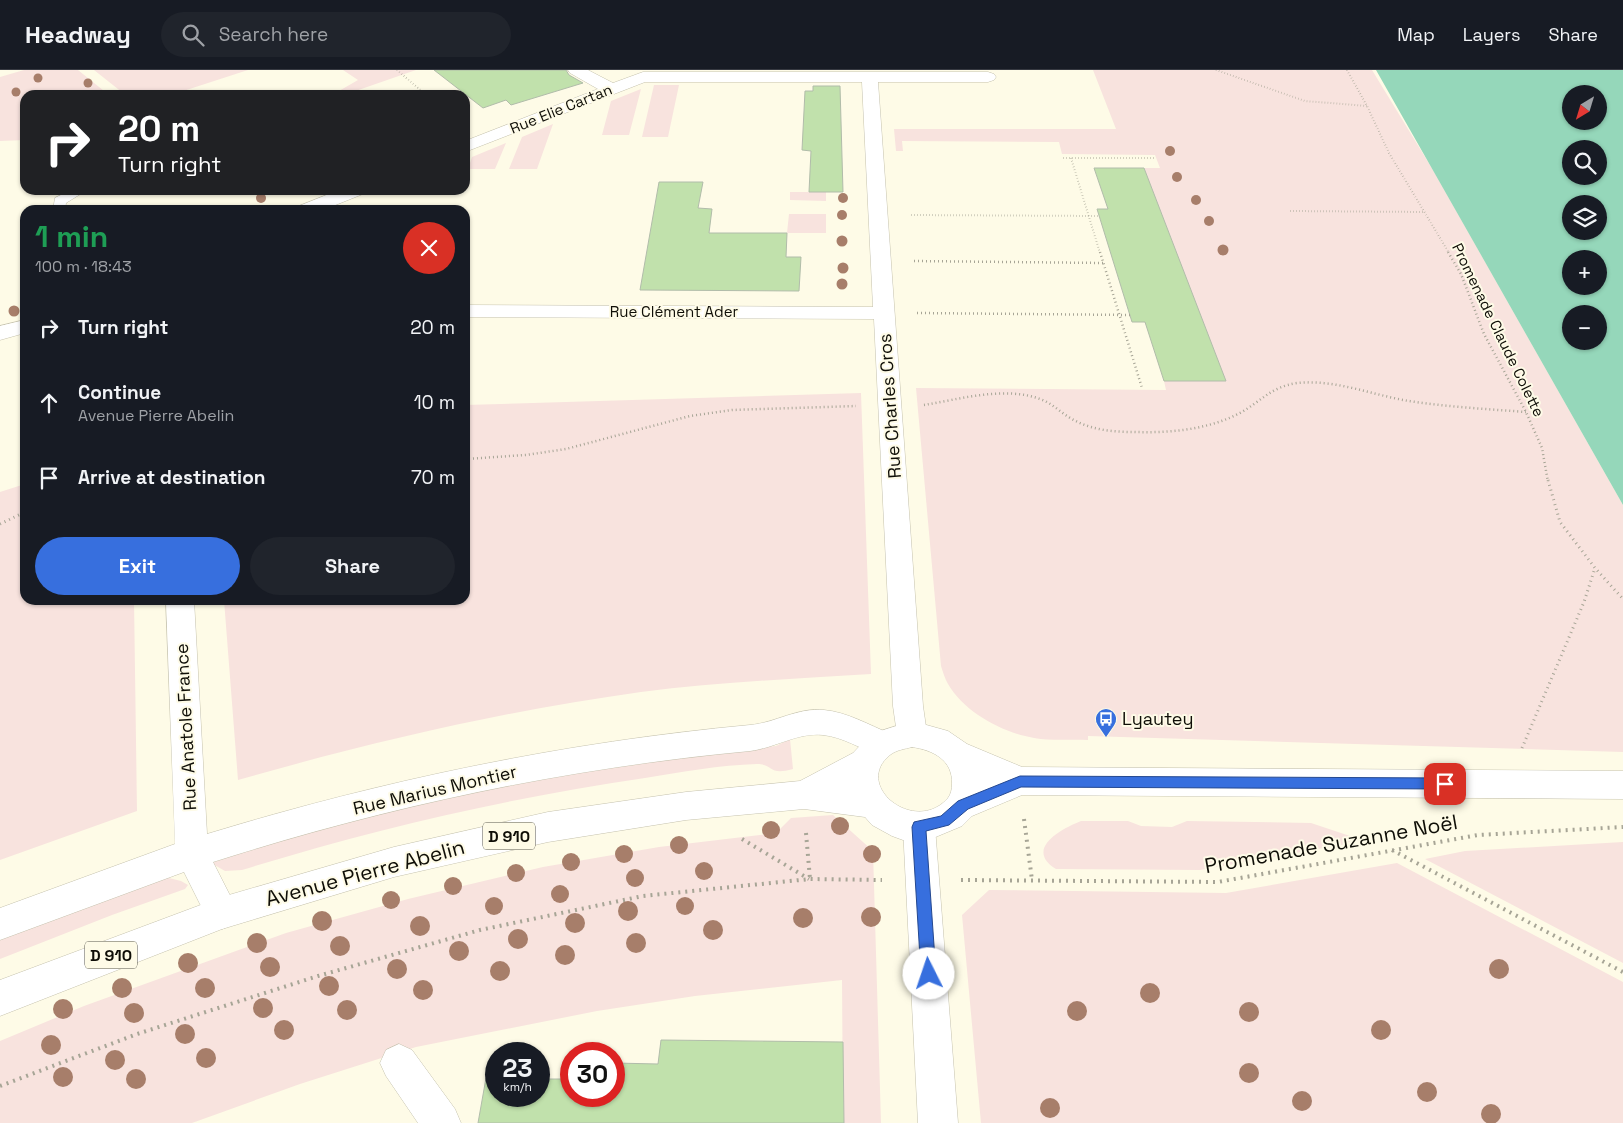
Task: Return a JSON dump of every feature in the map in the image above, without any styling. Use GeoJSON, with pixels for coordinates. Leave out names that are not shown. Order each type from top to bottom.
{"type":"FeatureCollection","features":[{"type":"Feature","properties":{"kind":"street"},"geometry":{"type":"LineString","coordinates":[[576,70],[611,89]]}},
{"type":"Feature","properties":{"kind":"street","name":"Rue Elie Cartan"},"geometry":{"type":"LineString","coordinates":[[470,145],[636,79],[650,76],[988,77]]}},
{"type":"Feature","properties":{"kind":"street","name":"Rue Charles Cros"},"geometry":{"type":"LineString","coordinates":[[870,77],[912,734]]}},
{"type":"Feature","properties":{"kind":"street"},"geometry":{"type":"LineString","coordinates":[[318,205],[344,195]]}},
{"type":"Feature","properties":{"kind":"street","name":"Rue Clément Ader"},"geometry":{"type":"LineString","coordinates":[[470,311],[884,313]]}},
{"type":"Feature","properties":{"kind":"street"},"geometry":{"type":"LineString","coordinates":[[0,333],[20,327]]}},
{"type":"Feature","properties":{"kind":"street","name":"Rue Anatole France"},"geometry":{"type":"LineString","coordinates":[[180,605],[192,854]]}},
{"type":"Feature","properties":{"kind":"street","name":"Rue Marius Montier"},"geometry":{"type":"LineString","coordinates":[[0,924],[235,840],[393,797],[571,760],[664,746],[765,736],[816,722],[834,725],[872,753]]}},
{"type":"Feature","properties":{"kind":"street"},"geometry":{"type":"LineString","coordinates":[[1020,781],[963,805],[945,821],[919,827],[892,821],[881,814],[871,804],[865,794],[862,784],[862,773],[872,753],[895,736],[912,734],[929,736],[945,744],[958,754],[1020,781],[1623,785]]}},
{"type":"Feature","properties":{"kind":"street","name":"Avenue Pierre Abelin"},"geometry":{"type":"LineString","coordinates":[[804,795],[872,753]]}},
{"type":"Feature","properties":{"kind":"street"},"geometry":{"type":"LineString","coordinates":[[958,754],[965,766],[969,779],[968,793],[963,805]]}},
{"type":"Feature","properties":{"kind":"street","name":"Avenue Pierre Abelin"},"geometry":{"type":"LineString","coordinates":[[0,998],[222,913],[394,862],[548,827],[686,806],[804,795],[871,804]]}},
{"type":"Feature","properties":{"kind":"street"},"geometry":{"type":"LineString","coordinates":[[919,827],[938,1123]]}},
{"type":"Feature","properties":{"kind":"street"},"geometry":{"type":"LineString","coordinates":[[192,854],[222,913]]}},
{"type":"Feature","properties":{"kind":"street"},"geometry":{"type":"LineString","coordinates":[[399,1063],[441,1123]]}},
{"type":"Feature","properties":{"kind":"lane"},"geometry":{"type":"LineString","coordinates":[[60,205],[60,201],[71,195]]}},
{"type":"Feature","properties":{"kind":"path"},"geometry":{"type":"LineString","coordinates":[[397,70],[420,90]]}},
{"type":"Feature","properties":{"kind":"path"},"geometry":{"type":"LineString","coordinates":[[1216,70],[1305,101],[1367,106]]}},
{"type":"Feature","properties":{"kind":"path","name":"Promenade Claude Colette"},"geometry":{"type":"LineString","coordinates":[[1346,70],[1367,106],[1389,153],[1461,274],[1484,334],[1526,412],[1542,448],[1550,490],[1560,522],[1595,568],[1623,599]]}},
{"type":"Feature","properties":{"kind":"path"},"geometry":{"type":"LineString","coordinates":[[1063,158],[1155,158]]}},
{"type":"Feature","properties":{"kind":"path"},"geometry":{"type":"LineString","coordinates":[[1071,158],[1142,388]]}},
{"type":"Feature","properties":{"kind":"path"},"geometry":{"type":"LineString","coordinates":[[1290,211],[1425,212]]}},
{"type":"Feature","properties":{"kind":"path"},"geometry":{"type":"LineString","coordinates":[[878,215],[1099,216]]}},
{"type":"Feature","properties":{"kind":"path"},"geometry":{"type":"LineString","coordinates":[[881,261],[1104,263]]}},
{"type":"Feature","properties":{"kind":"path"},"geometry":{"type":"LineString","coordinates":[[884,313],[1130,315]]}},
{"type":"Feature","properties":{"kind":"path"},"geometry":{"type":"LineString","coordinates":[[470,459],[526,455],[566,449],[690,416],[732,410],[793,407],[914,406],[991,396],[1022,395],[1040,399],[1076,422],[1092,428],[1142,432],[1179,430],[1210,424],[1238,414],[1272,390],[1286,385],[1310,382],[1343,385],[1398,399],[1526,412]]}},
{"type":"Feature","properties":{"kind":"path"},"geometry":{"type":"LineString","coordinates":[[0,524],[20,514]]}},
{"type":"Feature","properties":{"kind":"path"},"geometry":{"type":"LineString","coordinates":[[1518,758],[1584,602],[1595,568]]}},
{"type":"Feature","properties":{"kind":"path"},"geometry":{"type":"LineString","coordinates":[[1020,781],[1032,880]]}},
{"type":"Feature","properties":{"kind":"path"},"geometry":{"type":"LineString","coordinates":[[804,795],[810,879]]}},
{"type":"Feature","properties":{"kind":"path"},"geometry":{"type":"LineString","coordinates":[[686,806],[810,879]]}},
{"type":"Feature","properties":{"kind":"path","name":"Promenade Suzanne Noël"},"geometry":{"type":"LineString","coordinates":[[0,1086],[137,1034],[318,976],[480,930],[643,896],[810,879],[1218,882],[1478,835],[1623,827]]}},
{"type":"Feature","properties":{"kind":"path"},"geometry":{"type":"LineString","coordinates":[[1392,850],[1623,972]]}},
{"type":"Feature","properties":{"kind":"shaded area"},"geometry":{"type":"Polygon","coordinates":[[[24,70],[78,70],[103,90],[20,90],[20,140],[0,141],[0,77],[24,70]]]}},
{"type":"Feature","properties":{"kind":"shaded area"},"geometry":{"type":"Polygon","coordinates":[[[94,70],[248,70],[186,90],[119,90],[94,70]]]}},
{"type":"Feature","properties":{"kind":"shaded area"},"geometry":{"type":"Polygon","coordinates":[[[343,70],[416,70],[358,90],[341,90],[358,80],[343,70]]]}},
{"type":"Feature","properties":{"kind":"shaded area"},"geometry":{"type":"Polygon","coordinates":[[[1093,70],[1372,70],[1433,170],[1623,505],[1623,752],[1088,736],[1088,740],[1040,739],[1010,731],[985,720],[964,704],[955,694],[947,682],[941,666],[916,388],[1166,390],[1164,381],[1225,381],[1144,168],[1160,168],[1155,155],[1062,154],[1059,142],[902,141],[903,151],[896,151],[894,129],[1116,129],[1093,70]]]}},
{"type":"Feature","properties":{"kind":"shaded area"},"geometry":{"type":"Polygon","coordinates":[[[1376,70],[1623,70],[1623,505],[1376,70]]]}},
{"type":"Feature","properties":{"kind":"shaded area"},"geometry":{"type":"Polygon","coordinates":[[[654,85],[679,85],[668,137],[642,137],[654,85]]]}},
{"type":"Feature","properties":{"kind":"shaded area"},"geometry":{"type":"Polygon","coordinates":[[[641,89],[629,135],[602,135],[611,101],[641,89]]]}},
{"type":"Feature","properties":{"kind":"shaded area"},"geometry":{"type":"Polygon","coordinates":[[[553,124],[537,169],[509,169],[522,137],[553,124]]]}},
{"type":"Feature","properties":{"kind":"shaded area"},"geometry":{"type":"Polygon","coordinates":[[[506,143],[495,169],[470,169],[472,157],[506,143]]]}},
{"type":"Feature","properties":{"kind":"shaded area"},"geometry":{"type":"Polygon","coordinates":[[[790,192],[826,192],[826,201],[790,200],[790,192]]]}},
{"type":"Feature","properties":{"kind":"shaded area"},"geometry":{"type":"Polygon","coordinates":[[[789,214],[826,214],[826,233],[787,233],[789,214]]]}},
{"type":"Feature","properties":{"kind":"shaded area"},"geometry":{"type":"Polygon","coordinates":[[[861,393],[871,674],[698,686],[641,692],[539,708],[388,740],[238,780],[224,605],[470,605],[470,405],[861,393]]]}},
{"type":"Feature","properties":{"kind":"shaded area"},"geometry":{"type":"Polygon","coordinates":[[[20,486],[20,605],[134,605],[137,811],[0,860],[0,492],[20,486]]]}},
{"type":"Feature","properties":{"kind":"shaded area"},"geometry":{"type":"Polygon","coordinates":[[[790,739],[793,769],[785,771],[757,764],[743,765],[701,769],[594,786],[492,805],[391,828],[242,870],[225,871],[211,863],[280,840],[490,786],[741,749],[776,746],[790,739]]]}},
{"type":"Feature","properties":{"kind":"shaded area"},"geometry":{"type":"Polygon","coordinates":[[[833,815],[873,851],[881,1123],[843,1123],[842,980],[695,996],[597,1011],[416,1047],[300,1084],[192,1123],[0,1123],[0,1041],[84,1006],[286,933],[408,899],[543,867],[659,847],[776,833],[791,818],[833,815]]]}},
{"type":"Feature","properties":{"kind":"shaded area"},"geometry":{"type":"Polygon","coordinates":[[[1081,821],[1128,821],[1141,826],[1172,827],[1187,821],[1311,823],[1350,836],[1351,841],[1346,844],[1200,870],[1056,869],[1047,862],[1044,854],[1045,847],[1056,834],[1081,821]]]}},
{"type":"Feature","properties":{"kind":"shaded area"},"geometry":{"type":"Polygon","coordinates":[[[1623,842],[1623,963],[1425,859],[1465,851],[1623,842]]]}},
{"type":"Feature","properties":{"kind":"shaded area"},"geometry":{"type":"Polygon","coordinates":[[[1397,863],[1623,982],[1623,1123],[981,1123],[962,915],[989,890],[1226,893],[1397,863]]]}},
{"type":"Feature","properties":{"kind":"shaded area"},"geometry":{"type":"Polygon","coordinates":[[[165,877],[188,885],[185,889],[112,915],[0,959],[0,938],[165,877]]]}},
{"type":"Feature","properties":{"kind":"building"},"geometry":{"type":"Polygon","coordinates":[[[434,70],[566,70],[569,75],[583,83],[511,105],[506,100],[483,108],[470,98],[470,90],[460,90],[434,70]]]}},
{"type":"Feature","properties":{"kind":"building"},"geometry":{"type":"Polygon","coordinates":[[[813,86],[840,86],[843,192],[809,192],[811,151],[802,150],[805,91],[813,91],[813,86]]]}},
{"type":"Feature","properties":{"kind":"building"},"geometry":{"type":"Polygon","coordinates":[[[1094,168],[1144,168],[1226,381],[1164,381],[1145,322],[1132,322],[1097,209],[1108,209],[1094,168]]]}},
{"type":"Feature","properties":{"kind":"building"},"geometry":{"type":"Polygon","coordinates":[[[659,182],[703,182],[698,208],[712,209],[709,233],[787,233],[786,257],[801,257],[799,291],[640,290],[659,182]]]}},
{"type":"Feature","properties":{"kind":"building"},"geometry":{"type":"Polygon","coordinates":[[[661,1040],[843,1042],[844,1123],[478,1123],[485,1084],[485,1107],[550,1107],[550,1079],[560,1079],[560,1107],[625,1107],[625,1063],[658,1064],[661,1040]]]}},
{"type":"Feature","properties":{"kind":"place","name":"Lyautey"},"geometry":{"type":"Point","coordinates":[1106,738]}},
{"type":"Feature","properties":{"kind":"route"},"geometry":{"type":"LineString","coordinates":[[929,974],[919,827],[945,821],[963,805],[1020,781],[1445,784]]}}]}
